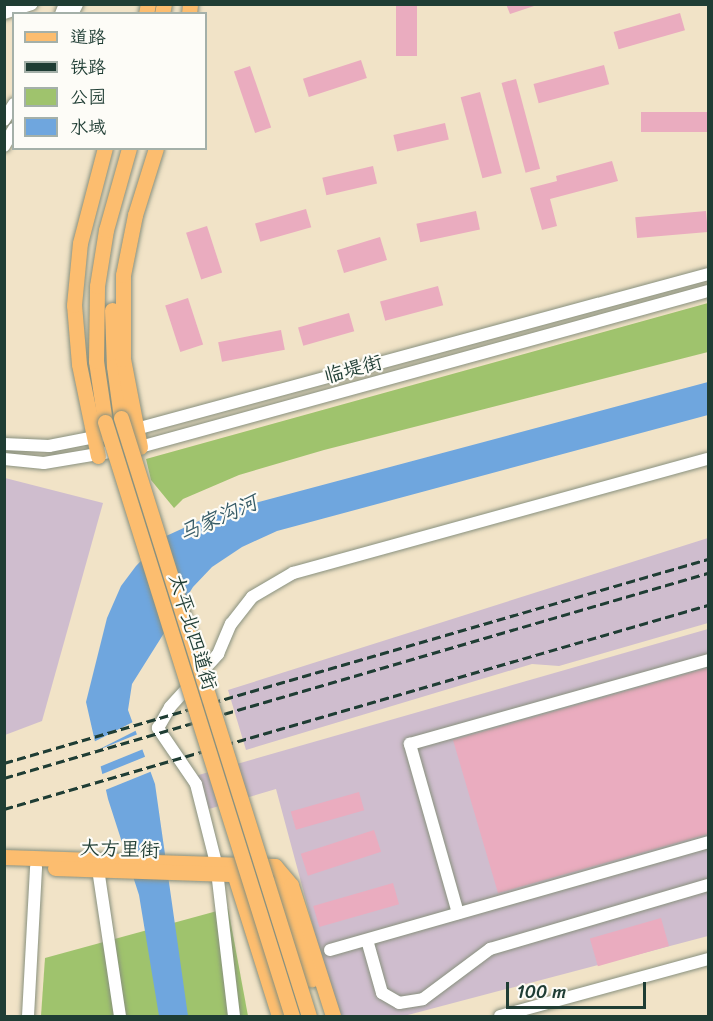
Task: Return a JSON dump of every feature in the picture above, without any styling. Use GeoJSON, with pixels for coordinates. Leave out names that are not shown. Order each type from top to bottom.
{"type":"FeatureCollection","features":[{"type":"Feature","properties":{"kind":"main road"},"geometry":{"type":"LineString","coordinates":[[98,456],[79,364],[74,305],[80,243],[104,150]]}},
{"type":"Feature","properties":{"kind":"main road","name":"太平北四道街"},"geometry":{"type":"LineString","coordinates":[[128,150],[106,230],[97,286],[95,339],[104,413],[292,1017]]}},
{"type":"Feature","properties":{"kind":"main road","name":"太平北四道街"},"geometry":{"type":"LineString","coordinates":[[145,150],[120,242],[114,284],[112,337],[121,417],[309,1017]]}},
{"type":"Feature","properties":{"kind":"main road"},"geometry":{"type":"LineString","coordinates":[[140,447],[123,359],[123,274],[135,215],[155,150]]}},
{"type":"Feature","properties":{"kind":"main road","name":"大方里街"},"geometry":{"type":"LineString","coordinates":[[4,857],[98,864],[224,867]]}},
{"type":"Feature","properties":{"kind":"main road","name":"大方里街"},"geometry":{"type":"LineString","coordinates":[[4,866],[98,864]]}},
{"type":"Feature","properties":{"kind":"main road"},"geometry":{"type":"LineString","coordinates":[[224,867],[270,864],[288,878],[333,1017]]}},
{"type":"Feature","properties":{"kind":"main road"},"geometry":{"type":"LineString","coordinates":[[224,867],[279,1017]]}},
{"type":"Feature","properties":{"kind":"main road"},"geometry":{"type":"LineString","coordinates":[[224,867],[258,875],[279,889],[323,1017]]}},
{"type":"Feature","properties":{"kind":"street"},"geometry":{"type":"LineString","coordinates":[[4,13],[32,4]]}},
{"type":"Feature","properties":{"kind":"street"},"geometry":{"type":"LineString","coordinates":[[4,120],[12,107]]}},
{"type":"Feature","properties":{"kind":"street"},"geometry":{"type":"LineString","coordinates":[[4,146],[12,132]]}},
{"type":"Feature","properties":{"kind":"street","name":"临堤街"},"geometry":{"type":"LineString","coordinates":[[4,444],[49,446],[136,429],[708,274]]}},
{"type":"Feature","properties":{"kind":"street","name":"临堤街"},"geometry":{"type":"LineString","coordinates":[[4,459],[44,463],[98,456],[140,447],[708,291]]}},
{"type":"Feature","properties":{"kind":"street"},"geometry":{"type":"LineString","coordinates":[[234,1017],[224,867],[196,784],[158,728],[171,706],[218,654],[231,624],[252,597],[293,573],[708,459]]}},
{"type":"Feature","properties":{"kind":"street"},"geometry":{"type":"LineString","coordinates":[[458,913],[410,744],[708,660]]}},
{"type":"Feature","properties":{"kind":"street"},"geometry":{"type":"LineString","coordinates":[[330,950],[708,842]]}},
{"type":"Feature","properties":{"kind":"street"},"geometry":{"type":"LineString","coordinates":[[98,864],[120,1017]]}},
{"type":"Feature","properties":{"kind":"street"},"geometry":{"type":"LineString","coordinates":[[28,1017],[36,867]]}},
{"type":"Feature","properties":{"kind":"street"},"geometry":{"type":"LineString","coordinates":[[367,940],[382,993],[399,1003],[423,999],[490,949],[708,885]]}},
{"type":"Feature","properties":{"kind":"street"},"geometry":{"type":"LineString","coordinates":[[500,1017],[708,959]]}},
{"type":"Feature","properties":{"kind":"shaded area"},"geometry":{"type":"Polygon","coordinates":[[[5,478],[103,503],[42,721],[5,735],[5,478]]]}},
{"type":"Feature","properties":{"kind":"shaded area"},"geometry":{"type":"Polygon","coordinates":[[[708,538],[708,623],[559,666],[532,664],[246,750],[228,690],[708,538]]]}},
{"type":"Feature","properties":{"kind":"shaded area"},"geometry":{"type":"Polygon","coordinates":[[[708,629],[708,936],[404,1016],[337,1016],[276,789],[209,809],[195,776],[708,629]]]}},
{"type":"Feature","properties":{"kind":"green space"},"geometry":{"type":"Polygon","coordinates":[[[708,303],[708,352],[324,450],[239,475],[183,499],[174,508],[151,480],[146,459],[708,303]]]}},
{"type":"Feature","properties":{"kind":"green space"},"geometry":{"type":"Polygon","coordinates":[[[228,908],[248,1016],[41,1016],[45,958],[228,908]]]}},
{"type":"Feature","properties":{"kind":"water","name":"马家沟河"},"geometry":{"type":"Polygon","coordinates":[[[708,382],[708,415],[277,531],[242,547],[212,567],[193,587],[132,684],[128,710],[155,784],[188,1016],[159,1016],[139,895],[108,799],[86,702],[107,618],[121,586],[136,566],[164,537],[214,514],[708,382]]]}},
{"type":"Feature","properties":{"kind":"pier"},"geometry":{"type":"Polygon","coordinates":[[[133,722],[137,730],[95,751],[91,743],[133,722]]]}},
{"type":"Feature","properties":{"kind":"pier"},"geometry":{"type":"Polygon","coordinates":[[[138,734],[144,749],[99,767],[93,752],[138,734]]]}},
{"type":"Feature","properties":{"kind":"pier"},"geometry":{"type":"Polygon","coordinates":[[[147,756],[153,771],[105,790],[99,775],[147,756]]]}},
{"type":"Feature","properties":{"kind":"building"},"geometry":{"type":"Polygon","coordinates":[[[396,4],[417,4],[417,56],[396,56],[396,4]]]}},
{"type":"Feature","properties":{"kind":"building"},"geometry":{"type":"Polygon","coordinates":[[[506,4],[534,4],[534,6],[510,14],[506,4]]]}},
{"type":"Feature","properties":{"kind":"building"},"geometry":{"type":"Polygon","coordinates":[[[680,13],[685,30],[619,49],[614,32],[680,13]]]}},
{"type":"Feature","properties":{"kind":"building"},"geometry":{"type":"Polygon","coordinates":[[[361,60],[367,78],[309,97],[303,79],[361,60]]]}},
{"type":"Feature","properties":{"kind":"building"},"geometry":{"type":"Polygon","coordinates":[[[604,65],[609,84],[539,103],[533,84],[604,65]]]}},
{"type":"Feature","properties":{"kind":"building"},"geometry":{"type":"Polygon","coordinates":[[[250,66],[271,127],[255,133],[234,72],[250,66]]]}},
{"type":"Feature","properties":{"kind":"building"},"geometry":{"type":"Polygon","coordinates":[[[516,79],[540,169],[526,173],[502,83],[516,79]]]}},
{"type":"Feature","properties":{"kind":"building"},"geometry":{"type":"Polygon","coordinates":[[[480,92],[502,173],[482,178],[461,97],[480,92]]]}},
{"type":"Feature","properties":{"kind":"building"},"geometry":{"type":"Polygon","coordinates":[[[641,112],[708,112],[708,132],[641,132],[641,112]]]}},
{"type":"Feature","properties":{"kind":"building"},"geometry":{"type":"Polygon","coordinates":[[[445,123],[449,140],[397,151],[393,135],[445,123]]]}},
{"type":"Feature","properties":{"kind":"building"},"geometry":{"type":"Polygon","coordinates":[[[612,161],[618,181],[550,199],[557,226],[542,230],[530,188],[557,181],[556,176],[612,161]]]}},
{"type":"Feature","properties":{"kind":"building"},"geometry":{"type":"Polygon","coordinates":[[[373,166],[377,184],[326,195],[322,178],[373,166]]]}},
{"type":"Feature","properties":{"kind":"building"},"geometry":{"type":"Polygon","coordinates":[[[306,209],[311,227],[260,242],[255,224],[306,209]]]}},
{"type":"Feature","properties":{"kind":"building"},"geometry":{"type":"Polygon","coordinates":[[[476,211],[480,230],[420,242],[416,224],[476,211]]]}},
{"type":"Feature","properties":{"kind":"building"},"geometry":{"type":"Polygon","coordinates":[[[706,211],[708,232],[637,238],[635,217],[706,211]]]}},
{"type":"Feature","properties":{"kind":"building"},"geometry":{"type":"Polygon","coordinates":[[[207,226],[222,273],[201,279],[186,233],[207,226]]]}},
{"type":"Feature","properties":{"kind":"building"},"geometry":{"type":"Polygon","coordinates":[[[380,237],[387,260],[344,273],[337,250],[380,237]]]}},
{"type":"Feature","properties":{"kind":"building"},"geometry":{"type":"Polygon","coordinates":[[[438,286],[443,305],[385,321],[380,302],[438,286]]]}},
{"type":"Feature","properties":{"kind":"building"},"geometry":{"type":"Polygon","coordinates":[[[188,298],[203,345],[180,352],[165,305],[188,298]]]}},
{"type":"Feature","properties":{"kind":"building"},"geometry":{"type":"Polygon","coordinates":[[[349,313],[354,331],[303,346],[298,328],[349,313]]]}},
{"type":"Feature","properties":{"kind":"building"},"geometry":{"type":"Polygon","coordinates":[[[281,330],[285,350],[222,362],[218,342],[281,330]]]}},
{"type":"Feature","properties":{"kind":"building"},"geometry":{"type":"Polygon","coordinates":[[[708,668],[708,834],[498,893],[453,740],[708,668]]]}},
{"type":"Feature","properties":{"kind":"building"},"geometry":{"type":"Polygon","coordinates":[[[359,792],[364,810],[296,830],[291,812],[359,792]]]}},
{"type":"Feature","properties":{"kind":"building"},"geometry":{"type":"Polygon","coordinates":[[[374,830],[381,852],[308,876],[301,854],[374,830]]]}},
{"type":"Feature","properties":{"kind":"building"},"geometry":{"type":"Polygon","coordinates":[[[393,883],[399,904],[319,927],[313,906],[393,883]]]}},
{"type":"Feature","properties":{"kind":"building"},"geometry":{"type":"Polygon","coordinates":[[[661,918],[669,946],[598,966],[590,938],[661,918]]]}},
{"type":"Feature","properties":{"kind":"railway"},"geometry":{"type":"LineString","coordinates":[[4,763],[708,559]]}},
{"type":"Feature","properties":{"kind":"railway"},"geometry":{"type":"LineString","coordinates":[[4,778],[708,573]]}},
{"type":"Feature","properties":{"kind":"railway"},"geometry":{"type":"LineString","coordinates":[[4,809],[708,605]]}}]}
